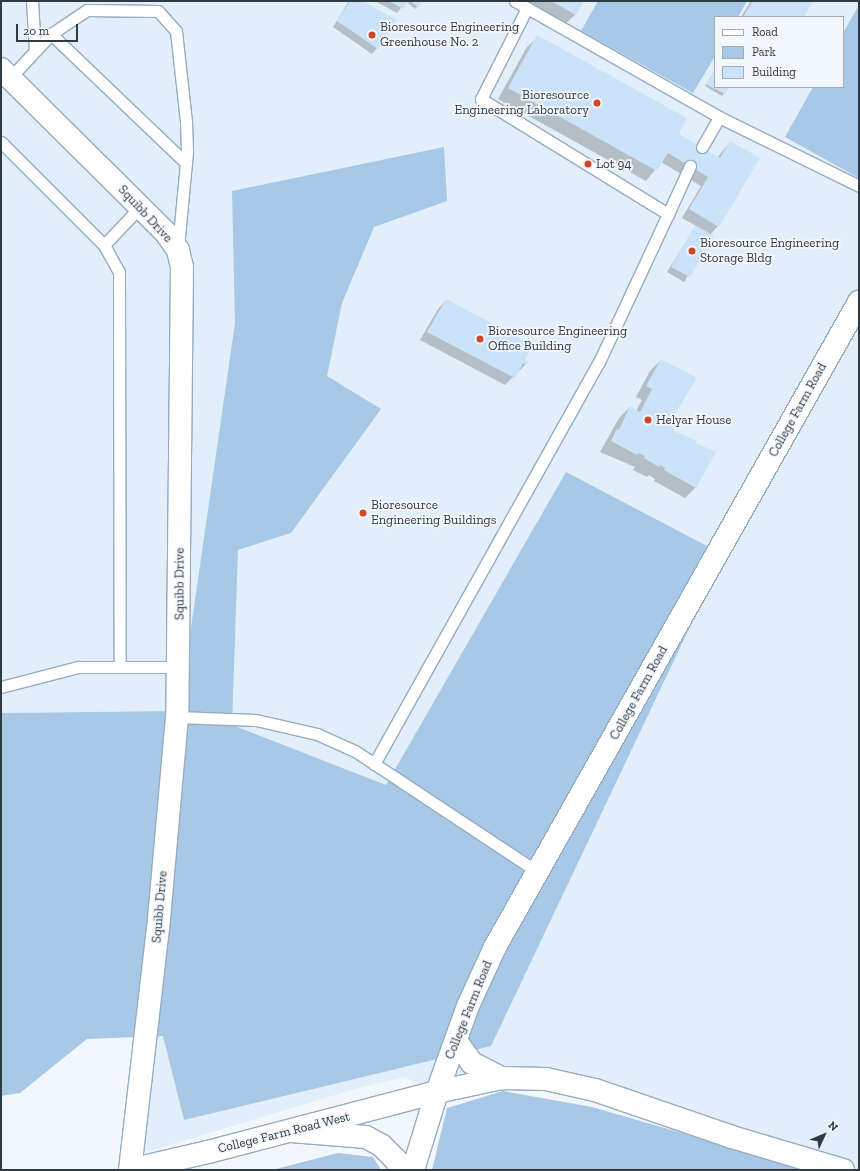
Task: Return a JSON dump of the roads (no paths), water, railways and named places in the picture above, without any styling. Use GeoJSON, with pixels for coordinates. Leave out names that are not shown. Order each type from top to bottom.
{"type":"FeatureCollection","features":[{"type":"Feature","properties":{"kind":"main road","name":"Squibb Drive"},"geometry":{"type":"LineString","coordinates":[[6,73],[166,233],[178,250],[182,267],[179,667],[177,717],[158,928],[130,1170]]}},
{"type":"Feature","properties":{"kind":"main road","name":"College Farm Road"},"geometry":{"type":"LineString","coordinates":[[413,1170],[437,1092],[484,969],[859,302]]}},
{"type":"Feature","properties":{"kind":"main road"},"geometry":{"type":"LineString","coordinates":[[456,1041],[472,1063],[502,1078],[546,1079],[595,1090],[732,1136],[843,1170]]}},
{"type":"Feature","properties":{"kind":"main road","name":"College Farm Road West"},"geometry":{"type":"LineString","coordinates":[[130,1170],[291,1131],[437,1092],[502,1078]]}},
{"type":"Feature","properties":{"kind":"main road"},"geometry":{"type":"LineString","coordinates":[[291,1131],[366,1137],[382,1146],[396,1160],[402,1170]]}},
{"type":"Feature","properties":{"kind":"lane"},"geometry":{"type":"LineString","coordinates":[[32,1],[35,50]]}},
{"type":"Feature","properties":{"kind":"lane"},"geometry":{"type":"LineString","coordinates":[[514,1],[719,117],[859,186]]}},
{"type":"Feature","properties":{"kind":"lane"},"geometry":{"type":"LineString","coordinates":[[6,73],[88,6],[158,11],[176,30],[186,122],[186,163],[178,250]]}},
{"type":"Feature","properties":{"kind":"lane"},"geometry":{"type":"LineString","coordinates":[[527,8],[481,99],[668,214]]}},
{"type":"Feature","properties":{"kind":"lane"},"geometry":{"type":"LineString","coordinates":[[52,34],[186,163]]}},
{"type":"Feature","properties":{"kind":"lane"},"geometry":{"type":"LineString","coordinates":[[702,147],[719,117]]}},
{"type":"Feature","properties":{"kind":"lane"},"geometry":{"type":"LineString","coordinates":[[1,142],[104,245],[119,272],[120,667]]}},
{"type":"Feature","properties":{"kind":"lane"},"geometry":{"type":"LineString","coordinates":[[374,764],[599,362],[690,166]]}},
{"type":"Feature","properties":{"kind":"lane"},"geometry":{"type":"LineString","coordinates":[[104,245],[140,207]]}},
{"type":"Feature","properties":{"kind":"lane"},"geometry":{"type":"LineString","coordinates":[[1,687],[78,667],[179,667]]}},
{"type":"Feature","properties":{"kind":"lane"},"geometry":{"type":"LineString","coordinates":[[177,717],[256,720],[317,734],[355,751],[538,872]]}},
{"type":"Feature","properties":{"kind":"place","name":"Bioresource Engineering Greenhouse No. 2"},"geometry":{"type":"Point","coordinates":[372,35]}},
{"type":"Feature","properties":{"kind":"place","name":"Bioresource Engineering Laboratory"},"geometry":{"type":"Point","coordinates":[597,103]}},
{"type":"Feature","properties":{"kind":"place","name":"Lot 94"},"geometry":{"type":"Point","coordinates":[588,164]}},
{"type":"Feature","properties":{"kind":"place","name":"Bioresource Engineering Storage Bldg"},"geometry":{"type":"Point","coordinates":[692,251]}},
{"type":"Feature","properties":{"kind":"place","name":"Bioresource Engineering Office Building"},"geometry":{"type":"Point","coordinates":[480,339]}},
{"type":"Feature","properties":{"kind":"place","name":"Helyar House"},"geometry":{"type":"Point","coordinates":[648,420]}},
{"type":"Feature","properties":{"kind":"place","name":"Bioresource Engineering Buildings"},"geometry":{"type":"Point","coordinates":[363,513]}}]}
